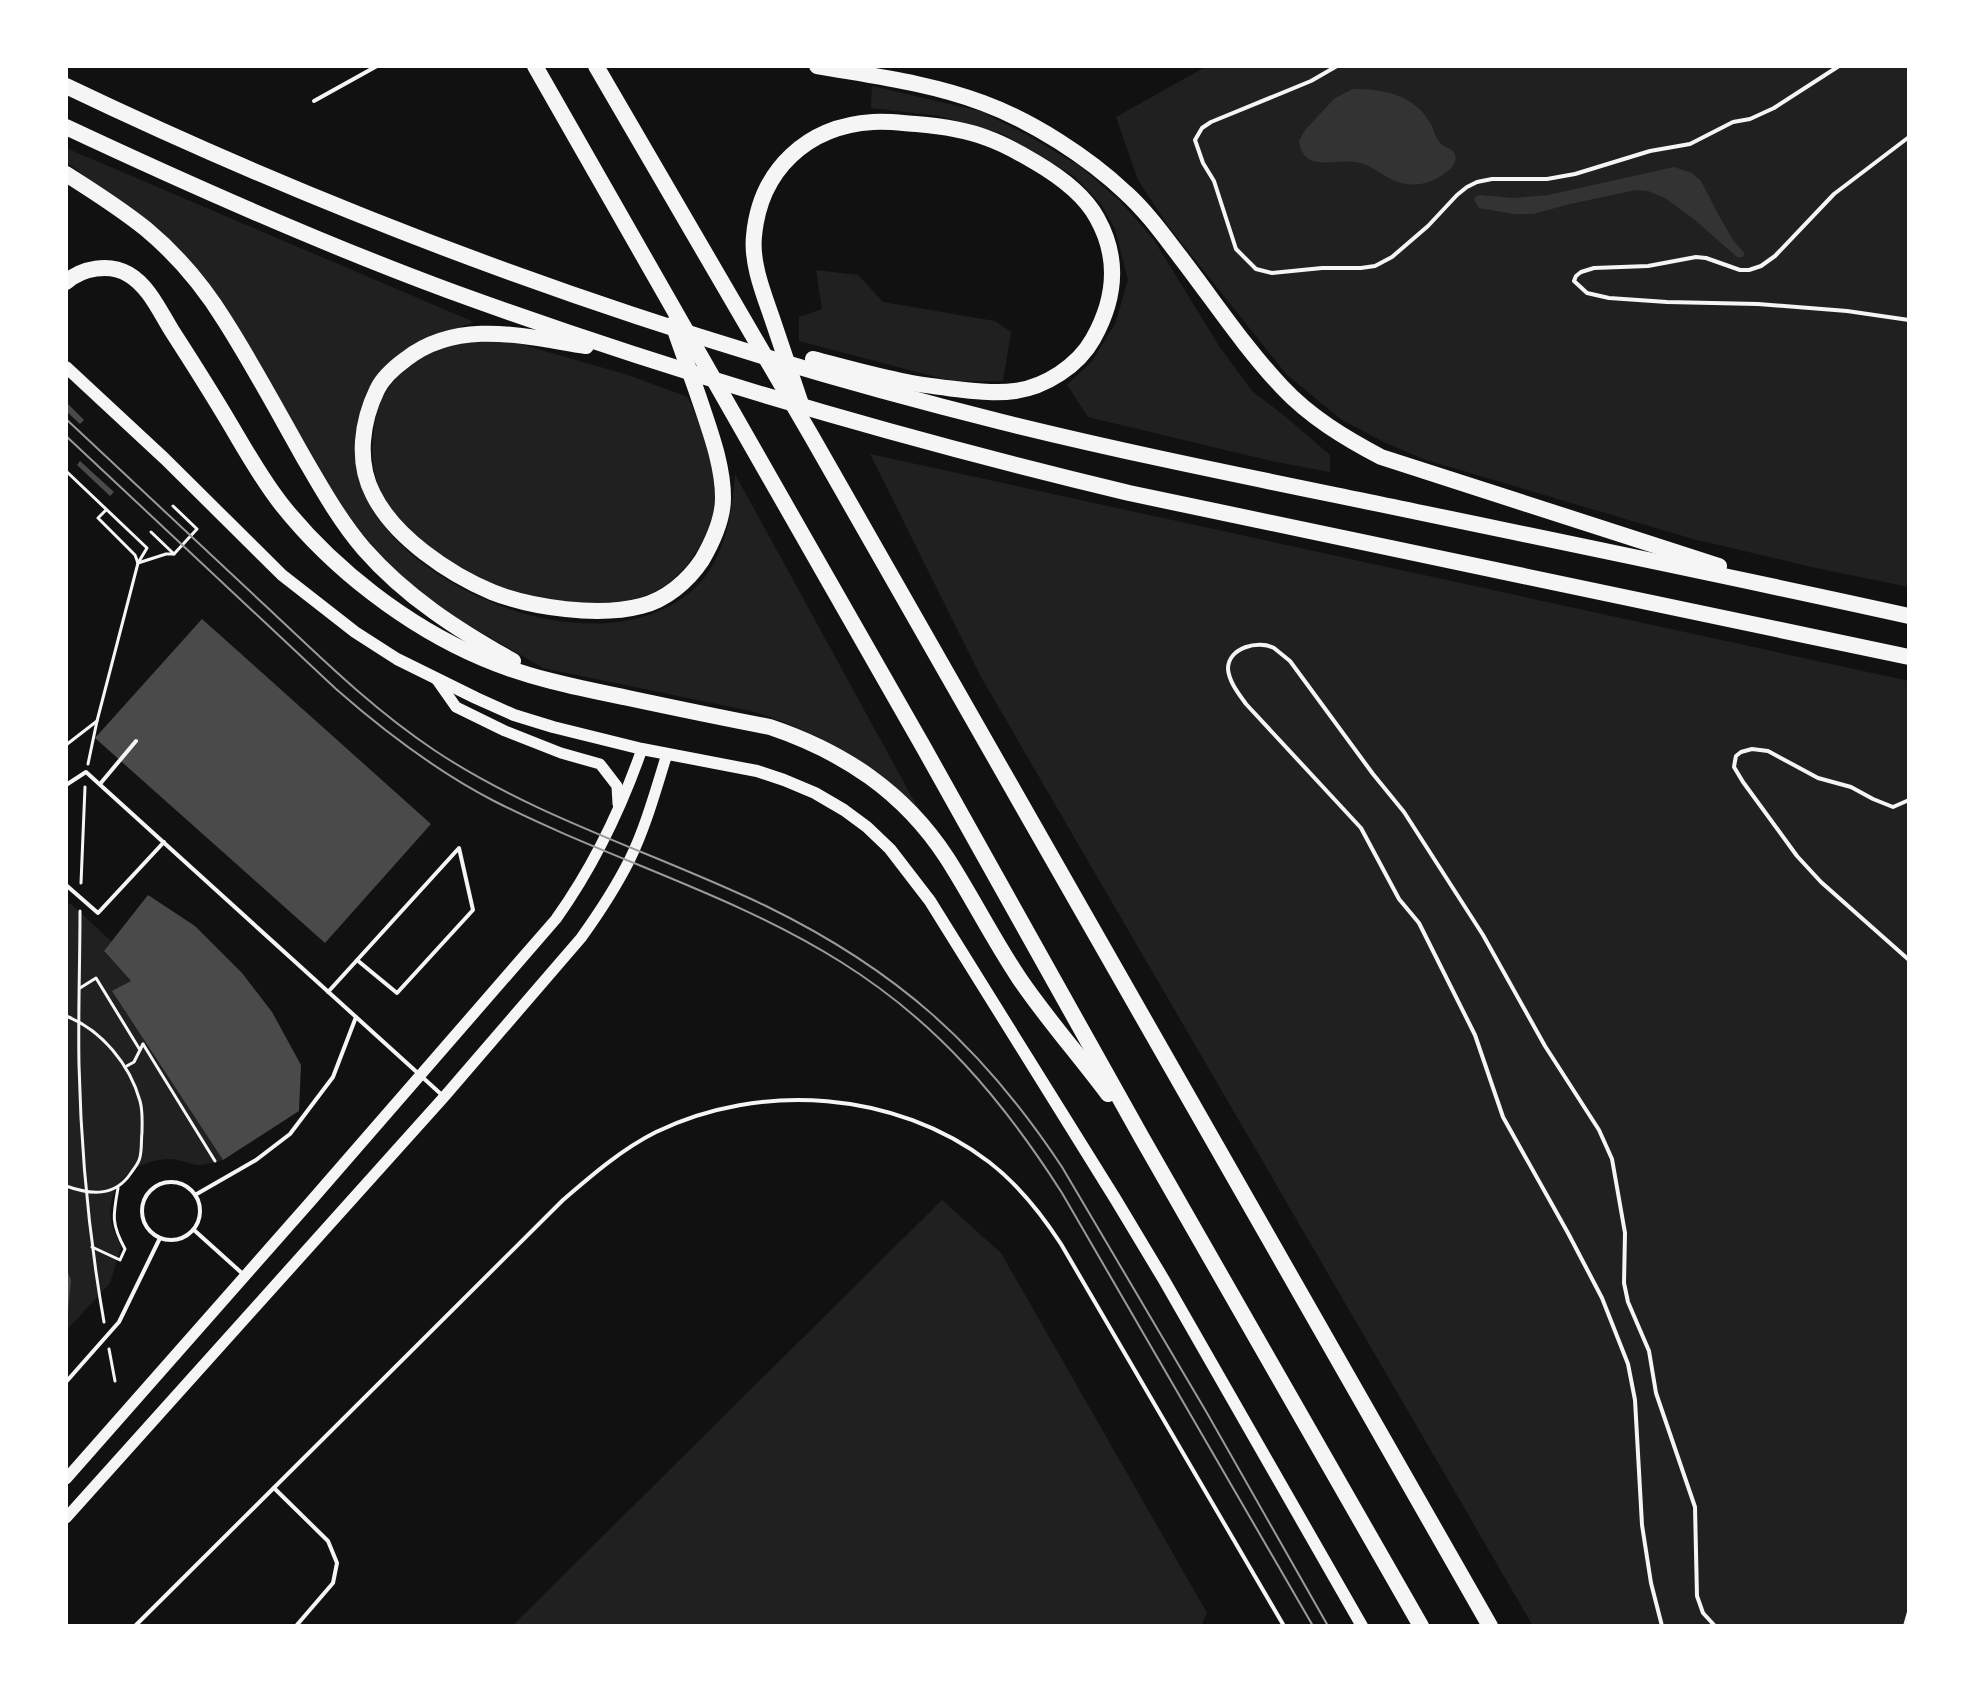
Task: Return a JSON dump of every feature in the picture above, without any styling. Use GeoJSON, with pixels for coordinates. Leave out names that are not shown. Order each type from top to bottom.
{"type":"FeatureCollection","features":[{"type":"Feature","properties":{"kind":"highway"},"geometry":{"type":"LineString","coordinates":[[535,66],[1421,1626]]}},
{"type":"Feature","properties":{"kind":"highway"},"geometry":{"type":"LineString","coordinates":[[596,66],[812,437],[1490,1626]]}},
{"type":"Feature","properties":{"kind":"highway"},"geometry":{"type":"LineString","coordinates":[[817,66],[923,85],[984,103],[1037,128],[1083,157],[1127,194],[1161,232],[1259,361],[1284,389],[1310,413],[1346,438],[1381,457],[1722,566],[1765,584]]}},
{"type":"Feature","properties":{"kind":"highway"},"geometry":{"type":"LineString","coordinates":[[66,86],[289,186],[448,250],[675,328],[855,376],[998,421],[1137,454],[1909,616]]}},
{"type":"Feature","properties":{"kind":"highway"},"geometry":{"type":"LineString","coordinates":[[812,437],[766,300],[753,239],[766,186],[796,150],[820,135],[873,122],[943,126],[985,137],[1014,150],[1077,192],[1097,217],[1113,267],[1104,320],[1090,345],[1069,366],[1046,382],[1015,391],[981,392],[855,376]]}},
{"type":"Feature","properties":{"kind":"highway"},"geometry":{"type":"LineString","coordinates":[[66,127],[297,230],[449,290],[627,352],[893,433],[1129,493],[1909,657]]}},
{"type":"Feature","properties":{"kind":"highway"},"geometry":{"type":"LineString","coordinates":[[66,174],[147,230],[202,289],[225,320],[342,521],[381,567],[419,602],[454,627],[547,681]]}},
{"type":"Feature","properties":{"kind":"highway"},"geometry":{"type":"LineString","coordinates":[[66,282],[88,270],[110,268],[128,274],[144,287],[282,505],[344,570],[408,619],[484,659],[547,681],[770,727],[803,738],[830,751],[878,783],[904,804],[946,856],[1020,979],[1142,1138]]}},
{"type":"Feature","properties":{"kind":"highway"},"geometry":{"type":"LineString","coordinates":[[627,352],[496,332],[462,334],[416,350],[380,384],[368,409],[363,435],[364,465],[372,494],[392,523],[418,548],[455,573],[493,593],[575,611],[642,606],[664,596],[698,566],[719,525],[723,499],[712,435],[660,287]]}},
{"type":"Feature","properties":{"kind":"main road"},"geometry":{"type":"LineString","coordinates":[[66,367],[165,459],[282,575],[355,632],[397,659],[514,715],[589,737],[757,771],[784,780],[844,810],[890,849],[938,914],[1164,1280],[1362,1626]]}},
{"type":"Feature","properties":{"kind":"street"},"geometry":{"type":"LineString","coordinates":[[437,680],[456,707],[505,731],[561,753],[600,764],[617,786],[618,809]]}},
{"type":"Feature","properties":{"kind":"street"},"geometry":{"type":"LineString","coordinates":[[66,1479],[556,919],[587,873],[629,787],[642,749]]}},
{"type":"Feature","properties":{"kind":"street"},"geometry":{"type":"LineString","coordinates":[[66,1518],[562,962],[598,914],[634,849],[667,754]]}},
{"type":"Feature","properties":{"kind":"lane"},"geometry":{"type":"LineString","coordinates":[[314,101],[377,66]]}},
{"type":"Feature","properties":{"kind":"lane"},"geometry":{"type":"LineString","coordinates":[[1337,66],[1311,81],[1211,122],[1197,134],[1196,146],[1214,181],[1236,249],[1256,269],[1284,273],[1375,266],[1408,245],[1457,195],[1477,182],[1547,179],[1575,174],[1650,151],[1690,144],[1733,122],[1750,119],[1774,108],[1839,66]]}},
{"type":"Feature","properties":{"kind":"lane"},"geometry":{"type":"LineString","coordinates":[[1909,137],[1834,194],[1775,256],[1761,266],[1740,270],[1696,257],[1648,266],[1594,268],[1581,272],[1574,281],[1587,293],[1609,298],[1758,304],[1847,311],[1909,320]]}},
{"type":"Feature","properties":{"kind":"lane"},"geometry":{"type":"LineString","coordinates":[[1662,1626],[1651,1583],[1642,1525],[1635,1400],[1628,1364],[1602,1298],[1503,1117],[1475,1035],[1419,923],[1399,899],[1361,828],[1237,691],[1228,671],[1229,663],[1239,650],[1249,646],[1272,647],[1290,661],[1404,812],[1483,935],[1545,1046],[1599,1130],[1612,1159],[1625,1233],[1624,1283],[1628,1302],[1649,1351],[1656,1393],[1695,1507],[1697,1596],[1703,1613],[1715,1626]]}},
{"type":"Feature","properties":{"kind":"lane"},"geometry":{"type":"LineString","coordinates":[[100,784],[136,741]]}},
{"type":"Feature","properties":{"kind":"lane"},"geometry":{"type":"LineString","coordinates":[[1909,800],[1893,807],[1851,787],[1818,778],[1768,751],[1752,749],[1736,756],[1734,767],[1743,782],[1797,856],[1821,882],[1909,960]]}},
{"type":"Feature","properties":{"kind":"lane"},"geometry":{"type":"LineString","coordinates":[[66,785],[86,772],[444,1097]]}},
{"type":"Feature","properties":{"kind":"lane"},"geometry":{"type":"LineString","coordinates":[[66,885],[98,913],[164,842]]}},
{"type":"Feature","properties":{"kind":"lane"},"geometry":{"type":"LineString","coordinates":[[328,992],[357,960],[459,848],[473,910],[397,993],[357,960]]}},
{"type":"Feature","properties":{"kind":"lane"},"geometry":{"type":"LineString","coordinates":[[195,1195],[256,1160],[290,1134],[333,1077],[356,1017]]}},
{"type":"Feature","properties":{"kind":"lane"},"geometry":{"type":"LineString","coordinates":[[135,1626],[563,1200],[593,1174],[622,1152],[690,1118],[764,1101],[798,1100],[878,1109],[919,1122],[956,1140],[990,1162],[1017,1186],[1041,1213],[1069,1257],[1284,1626]]}},
{"type":"Feature","properties":{"kind":"lane"},"geometry":{"type":"LineString","coordinates":[[172,1181],[189,1188],[199,1203],[200,1212],[193,1229],[178,1239],[160,1238],[145,1225],[142,1205],[146,1195],[162,1183],[172,1181]]}},
{"type":"Feature","properties":{"kind":"lane"},"geometry":{"type":"LineString","coordinates":[[193,1229],[246,1276]]}},
{"type":"Feature","properties":{"kind":"lane"},"geometry":{"type":"LineString","coordinates":[[66,1382],[119,1322],[160,1238]]}},
{"type":"Feature","properties":{"kind":"lane"},"geometry":{"type":"LineString","coordinates":[[274,1488],[328,1541],[337,1563],[333,1583],[296,1626]]}},
{"type":"Feature","properties":{"kind":"lane"},"geometry":{"type":"LineString","coordinates":[[1905,1626],[1909,1612]]}},
{"type":"Feature","properties":{"kind":"path"},"geometry":{"type":"LineString","coordinates":[[66,471],[147,548],[138,563],[86,772],[80,896],[79,1065],[87,1192],[92,1247],[115,1381]]}},
{"type":"Feature","properties":{"kind":"path"},"geometry":{"type":"LineString","coordinates":[[138,563],[174,554],[197,529],[173,506]]}},
{"type":"Feature","properties":{"kind":"path"},"geometry":{"type":"LineString","coordinates":[[106,510],[98,518],[135,555],[138,563]]}},
{"type":"Feature","properties":{"kind":"path"},"geometry":{"type":"LineString","coordinates":[[151,532],[174,554]]}},
{"type":"Feature","properties":{"kind":"path"},"geometry":{"type":"LineString","coordinates":[[66,745],[97,721]]}},
{"type":"Feature","properties":{"kind":"path"},"geometry":{"type":"LineString","coordinates":[[80,988],[96,978],[140,1050]]}},
{"type":"Feature","properties":{"kind":"path"},"geometry":{"type":"LineString","coordinates":[[66,1016],[80,1021],[103,1040],[125,1067],[141,1103],[142,1115],[141,1155],[127,1180],[118,1188],[101,1192],[66,1186]]}},
{"type":"Feature","properties":{"kind":"path"},"geometry":{"type":"LineString","coordinates":[[125,1067],[134,1062],[143,1044],[215,1161]]}},
{"type":"Feature","properties":{"kind":"path"},"geometry":{"type":"LineString","coordinates":[[92,1247],[120,1260],[125,1249],[115,1230],[118,1188]]}},
{"type":"Feature","properties":{"kind":"shaded area"},"geometry":{"type":"Polygon","coordinates":[[[1207,66],[1909,66],[1909,587],[1693,539],[1426,460],[1342,420],[1287,375],[1168,226],[1138,180],[1116,117],[1207,66]]]}},
{"type":"Feature","properties":{"kind":"shaded area"},"geometry":{"type":"Polygon","coordinates":[[[872,86],[980,111],[1081,167],[1120,201],[1154,240],[1219,346],[1252,391],[1330,455],[1330,472],[1088,417],[1067,385],[1092,361],[1115,324],[1128,280],[1115,229],[1101,204],[1074,176],[1003,134],[939,116],[871,108],[872,86]]]}},
{"type":"Feature","properties":{"kind":"shaded area"},"geometry":{"type":"Polygon","coordinates":[[[1353,89],[1388,93],[1417,107],[1432,126],[1440,143],[1454,153],[1456,160],[1453,166],[1430,181],[1408,184],[1360,163],[1320,162],[1307,157],[1299,141],[1305,130],[1335,98],[1353,89]]]}},
{"type":"Feature","properties":{"kind":"shaded area"},"geometry":{"type":"Polygon","coordinates":[[[66,148],[474,322],[422,340],[389,363],[371,384],[364,416],[364,484],[371,507],[396,540],[424,564],[458,586],[496,604],[536,616],[577,623],[617,622],[654,613],[688,594],[710,569],[724,539],[735,474],[924,819],[888,782],[868,767],[803,730],[755,712],[543,668],[453,616],[421,593],[393,569],[347,516],[236,325],[130,210],[66,162],[66,148]]]}},
{"type":"Feature","properties":{"kind":"shaded area"},"geometry":{"type":"Polygon","coordinates":[[[1674,167],[1692,173],[1701,181],[1733,240],[1745,254],[1742,257],[1737,257],[1665,198],[1648,191],[1636,190],[1533,214],[1479,208],[1474,200],[1480,195],[1513,198],[1548,195],[1674,167]]]}},
{"type":"Feature","properties":{"kind":"shaded area"},"geometry":{"type":"Polygon","coordinates":[[[816,270],[858,275],[883,302],[995,321],[1011,332],[1003,381],[951,381],[799,341],[799,317],[822,309],[816,270]]]}},
{"type":"Feature","properties":{"kind":"shaded area"},"geometry":{"type":"Polygon","coordinates":[[[499,338],[628,375],[688,397],[710,457],[715,503],[710,525],[700,546],[684,569],[664,587],[618,602],[564,601],[534,596],[473,575],[445,559],[398,519],[382,494],[374,466],[373,436],[379,405],[385,394],[410,364],[432,350],[457,343],[499,338]]]}},
{"type":"Feature","properties":{"kind":"shaded area"},"geometry":{"type":"Polygon","coordinates":[[[870,454],[1909,681],[1909,1626],[1533,1626],[981,677],[870,454]]]}},
{"type":"Feature","properties":{"kind":"shaded area"},"geometry":{"type":"Polygon","coordinates":[[[70,903],[112,942],[104,952],[131,981],[113,991],[223,1160],[198,1165],[173,1159],[157,1160],[137,1168],[121,1181],[115,1190],[110,1212],[121,1247],[110,1283],[66,1331],[71,1280],[66,1266],[66,908],[70,903]]]}},
{"type":"Feature","properties":{"kind":"shaded area"},"geometry":{"type":"Polygon","coordinates":[[[942,1200],[1001,1253],[1207,1613],[1201,1626],[512,1626],[942,1200]]]}},
{"type":"Feature","properties":{"kind":"building"},"geometry":{"type":"Polygon","coordinates":[[[66,402],[84,420],[80,424],[66,411],[66,402]]]}},
{"type":"Feature","properties":{"kind":"building"},"geometry":{"type":"Polygon","coordinates":[[[80,461],[114,492],[110,496],[77,465],[80,461]]]}},
{"type":"Feature","properties":{"kind":"building"},"geometry":{"type":"Polygon","coordinates":[[[202,619],[431,824],[325,943],[95,738],[202,619]]]}},
{"type":"Feature","properties":{"kind":"building"},"geometry":{"type":"Polygon","coordinates":[[[148,895],[195,926],[242,973],[272,1012],[301,1065],[299,1111],[223,1160],[112,991],[131,981],[104,951],[148,895]]]}},
{"type":"Feature","properties":{"kind":"building"},"geometry":{"type":"Polygon","coordinates":[[[66,1267],[71,1280],[68,1311],[66,1311],[66,1267]]]}},
{"type":"Feature","properties":{"kind":"tram line"},"geometry":{"type":"LineString","coordinates":[[66,419],[349,683],[434,750],[513,796],[724,887],[813,931],[896,985],[968,1048],[1032,1124],[1062,1167],[1328,1626]]}},
{"type":"Feature","properties":{"kind":"tram line"},"geometry":{"type":"LineString","coordinates":[[66,436],[336,689],[431,764],[537,822],[714,896],[800,938],[876,985],[937,1037],[991,1094],[1062,1193],[1313,1626]]}}]}
